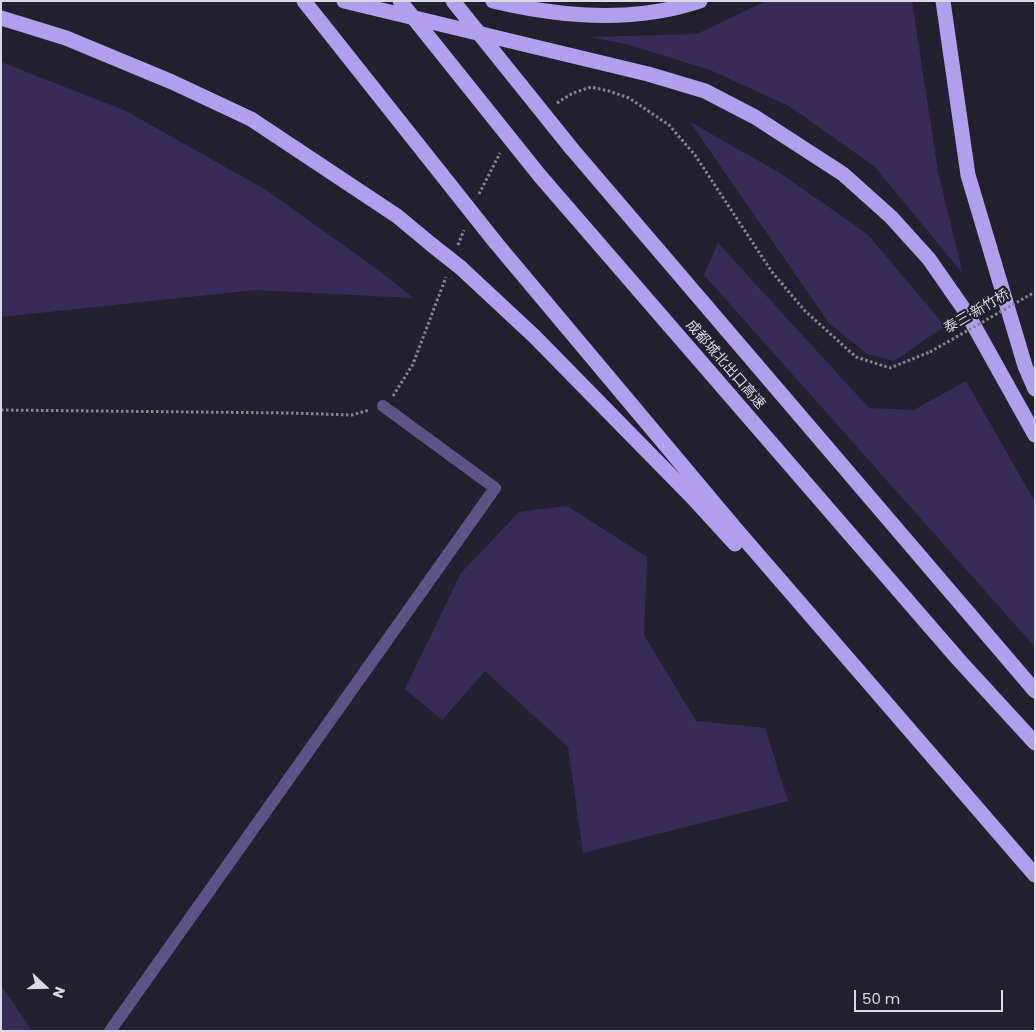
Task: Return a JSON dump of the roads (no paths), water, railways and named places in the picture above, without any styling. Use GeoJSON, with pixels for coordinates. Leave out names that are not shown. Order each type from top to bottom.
{"type":"FeatureCollection","features":[{"type":"Feature","properties":{"kind":"highway"},"geometry":{"type":"LineString","coordinates":[[304,1],[496,243],[856,670],[1035,875]]}},
{"type":"Feature","properties":{"kind":"highway"},"geometry":{"type":"LineString","coordinates":[[344,1],[648,74],[705,91],[763,122],[843,174],[891,217],[928,260],[968,315],[1035,435]]}},
{"type":"Feature","properties":{"kind":"highway","name":"成都城北出口高速"},"geometry":{"type":"LineString","coordinates":[[400,1],[540,176],[958,659],[1035,743]]}},
{"type":"Feature","properties":{"kind":"highway","name":"成都城北出口高速"},"geometry":{"type":"LineString","coordinates":[[453,1],[572,149],[1035,691]]}},
{"type":"Feature","properties":{"kind":"highway"},"geometry":{"type":"LineString","coordinates":[[493,1],[566,12],[624,16],[682,7],[700,1]]}},
{"type":"Feature","properties":{"kind":"highway"},"geometry":{"type":"LineString","coordinates":[[943,1],[968,175],[1025,366],[1035,389]]}},
{"type":"Feature","properties":{"kind":"highway"},"geometry":{"type":"LineString","coordinates":[[1,18],[66,38],[172,82],[251,119],[397,216],[461,268],[534,336],[692,497],[789,604],[856,670]]}},
{"type":"Feature","properties":{"kind":"street"},"geometry":{"type":"LineString","coordinates":[[110,1031],[495,488],[383,406]]}}]}
